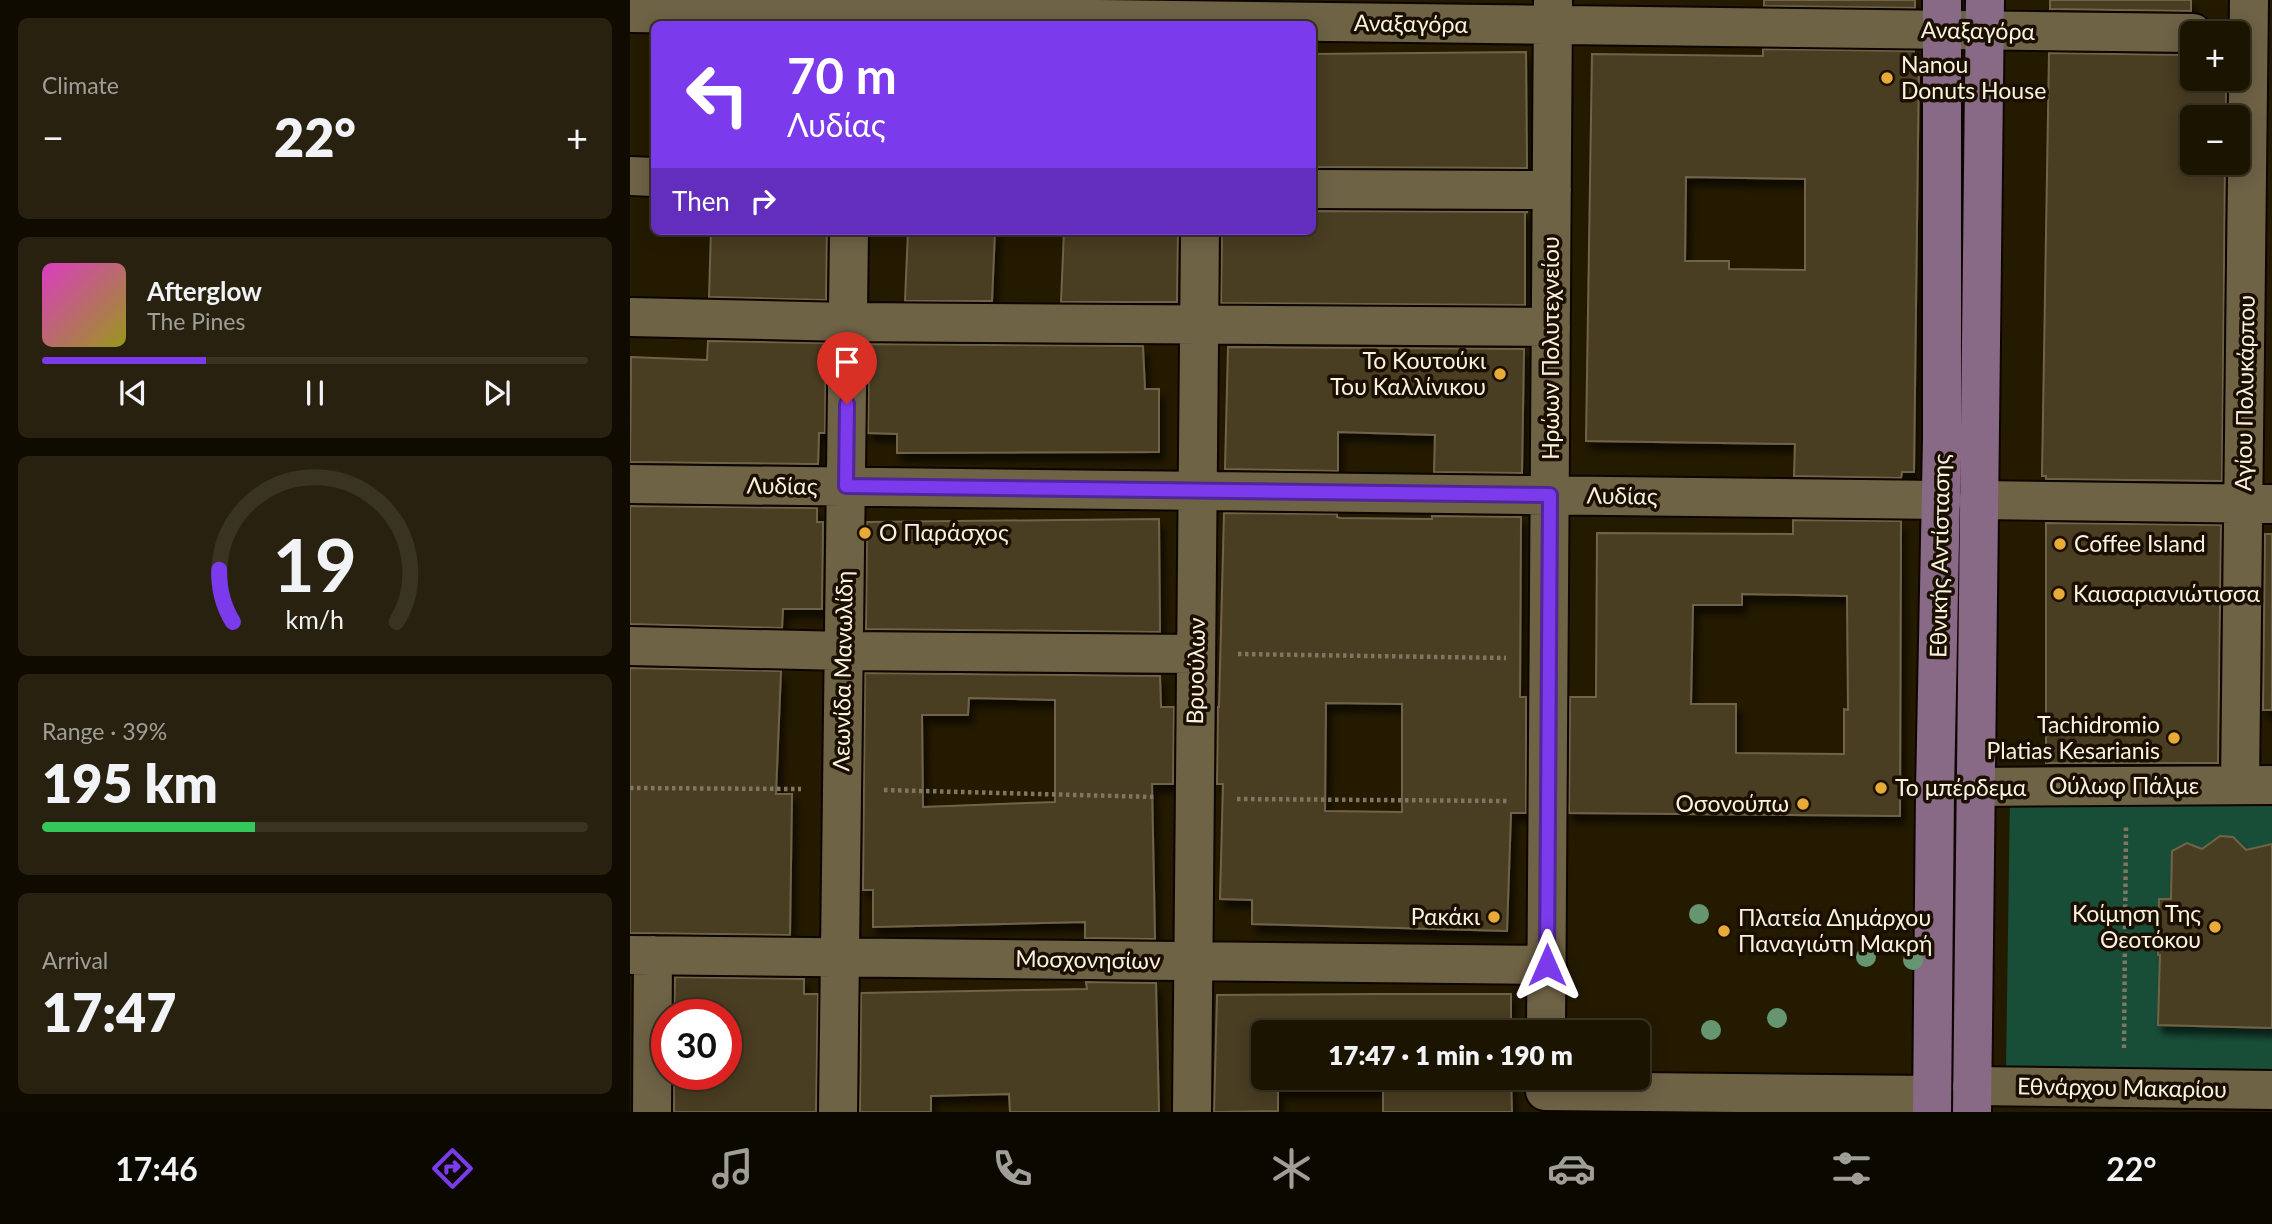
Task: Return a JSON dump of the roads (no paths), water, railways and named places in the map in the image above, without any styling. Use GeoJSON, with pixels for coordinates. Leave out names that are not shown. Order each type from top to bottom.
{"type":"FeatureCollection","features":[{"type":"Feature","properties":{"kind":"main road","name":"Εθνικής Αντίστασης"},"geometry":{"type":"LineString","coordinates":[[1932,1103],[1941,500],[1942,15]]}},
{"type":"Feature","properties":{"kind":"main road","name":"Εθνικής Αντίστασης"},"geometry":{"type":"LineString","coordinates":[[1972,1099],[1985,15]]}},
{"type":"Feature","properties":{"kind":"street","name":"Αναξαγόρα"},"geometry":{"type":"LineString","coordinates":[[630,13],[852,13],[1046,9],[1202,15],[1985,15],[2180,32]]}},
{"type":"Feature","properties":{"kind":"street","name":"Ηρώων Πολυτεχνείου"},"geometry":{"type":"LineString","coordinates":[[1546,1020],[1553,13]]}},
{"type":"Feature","properties":{"kind":"street","name":"Αγίου Πολυκάρπου"},"geometry":{"type":"LineString","coordinates":[[2252,26],[2258,503],[2256,785]]}},
{"type":"Feature","properties":{"kind":"street"},"geometry":{"type":"LineString","coordinates":[[630,176],[651,177]]}},
{"type":"Feature","properties":{"kind":"street"},"geometry":{"type":"LineString","coordinates":[[1316,189],[1552,190]]}},
{"type":"Feature","properties":{"kind":"street","name":"Λεωνίδα Μανωλίδη"},"geometry":{"type":"LineString","coordinates":[[838,1112],[849,235]]}},
{"type":"Feature","properties":{"kind":"street","name":"Βρυούλων"},"geometry":{"type":"LineString","coordinates":[[1192,1112],[1200,235]]}},
{"type":"Feature","properties":{"kind":"street"},"geometry":{"type":"LineString","coordinates":[[630,317],[848,322],[1551,327]]}},
{"type":"Feature","properties":{"kind":"street","name":"Λυδίας"},"geometry":{"type":"LineString","coordinates":[[630,484],[1941,500]]}},
{"type":"Feature","properties":{"kind":"street"},"geometry":{"type":"LineString","coordinates":[[1979,500],[2258,503]]}},
{"type":"Feature","properties":{"kind":"street"},"geometry":{"type":"LineString","coordinates":[[630,646],[1196,654]]}},
{"type":"Feature","properties":{"kind":"street","name":"Ούλωφ Πάλμε"},"geometry":{"type":"LineString","coordinates":[[1976,787],[2256,785]]}},
{"type":"Feature","properties":{"kind":"street"},"geometry":{"type":"LineString","coordinates":[[641,955],[652,1112]]}},
{"type":"Feature","properties":{"kind":"street","name":"Μοσχονησίων"},"geometry":{"type":"LineString","coordinates":[[641,955],[1547,965]]}},
{"type":"Feature","properties":{"kind":"street","name":"Εθνάρχου Μακαρίου"},"geometry":{"type":"LineString","coordinates":[[1972,1099],[2124,1088],[2229,1101],[2272,1090]]}},
{"type":"Feature","properties":{"kind":"street"},"geometry":{"type":"LineString","coordinates":[[1545,1094],[1932,1103]]}},
{"type":"Feature","properties":{"kind":"place","name":"Nanou Donuts House"},"geometry":{"type":"Point","coordinates":[1887,78]}},
{"type":"Feature","properties":{"kind":"place","name":"Το Κουτούκι Του Καλλίνικου"},"geometry":{"type":"Point","coordinates":[1500,374]}},
{"type":"Feature","properties":{"kind":"place","name":"Ο Παράσχος"},"geometry":{"type":"Point","coordinates":[865,533]}},
{"type":"Feature","properties":{"kind":"place","name":"Coffee Island"},"geometry":{"type":"Point","coordinates":[2060,544]}},
{"type":"Feature","properties":{"kind":"place","name":"Καισαριανιώτισσα"},"geometry":{"type":"Point","coordinates":[2059,594]}},
{"type":"Feature","properties":{"kind":"place","name":"Tachidromio Platias Kesarianis"},"geometry":{"type":"Point","coordinates":[2174,738]}},
{"type":"Feature","properties":{"kind":"place","name":"Το μπέρδεμα"},"geometry":{"type":"Point","coordinates":[1881,788]}},
{"type":"Feature","properties":{"kind":"place","name":"Οσονούπω"},"geometry":{"type":"Point","coordinates":[1803,804]}},
{"type":"Feature","properties":{"kind":"place","name":"Ρακάκι"},"geometry":{"type":"Point","coordinates":[1494,917]}},
{"type":"Feature","properties":{"kind":"place","name":"Κοίμηση Της Θεοτόκου"},"geometry":{"type":"Point","coordinates":[2215,927]}},
{"type":"Feature","properties":{"kind":"place","name":"Πλατεία Δημάρχου Παναγιώτη Μακρή"},"geometry":{"type":"Point","coordinates":[1724,931]}}]}
